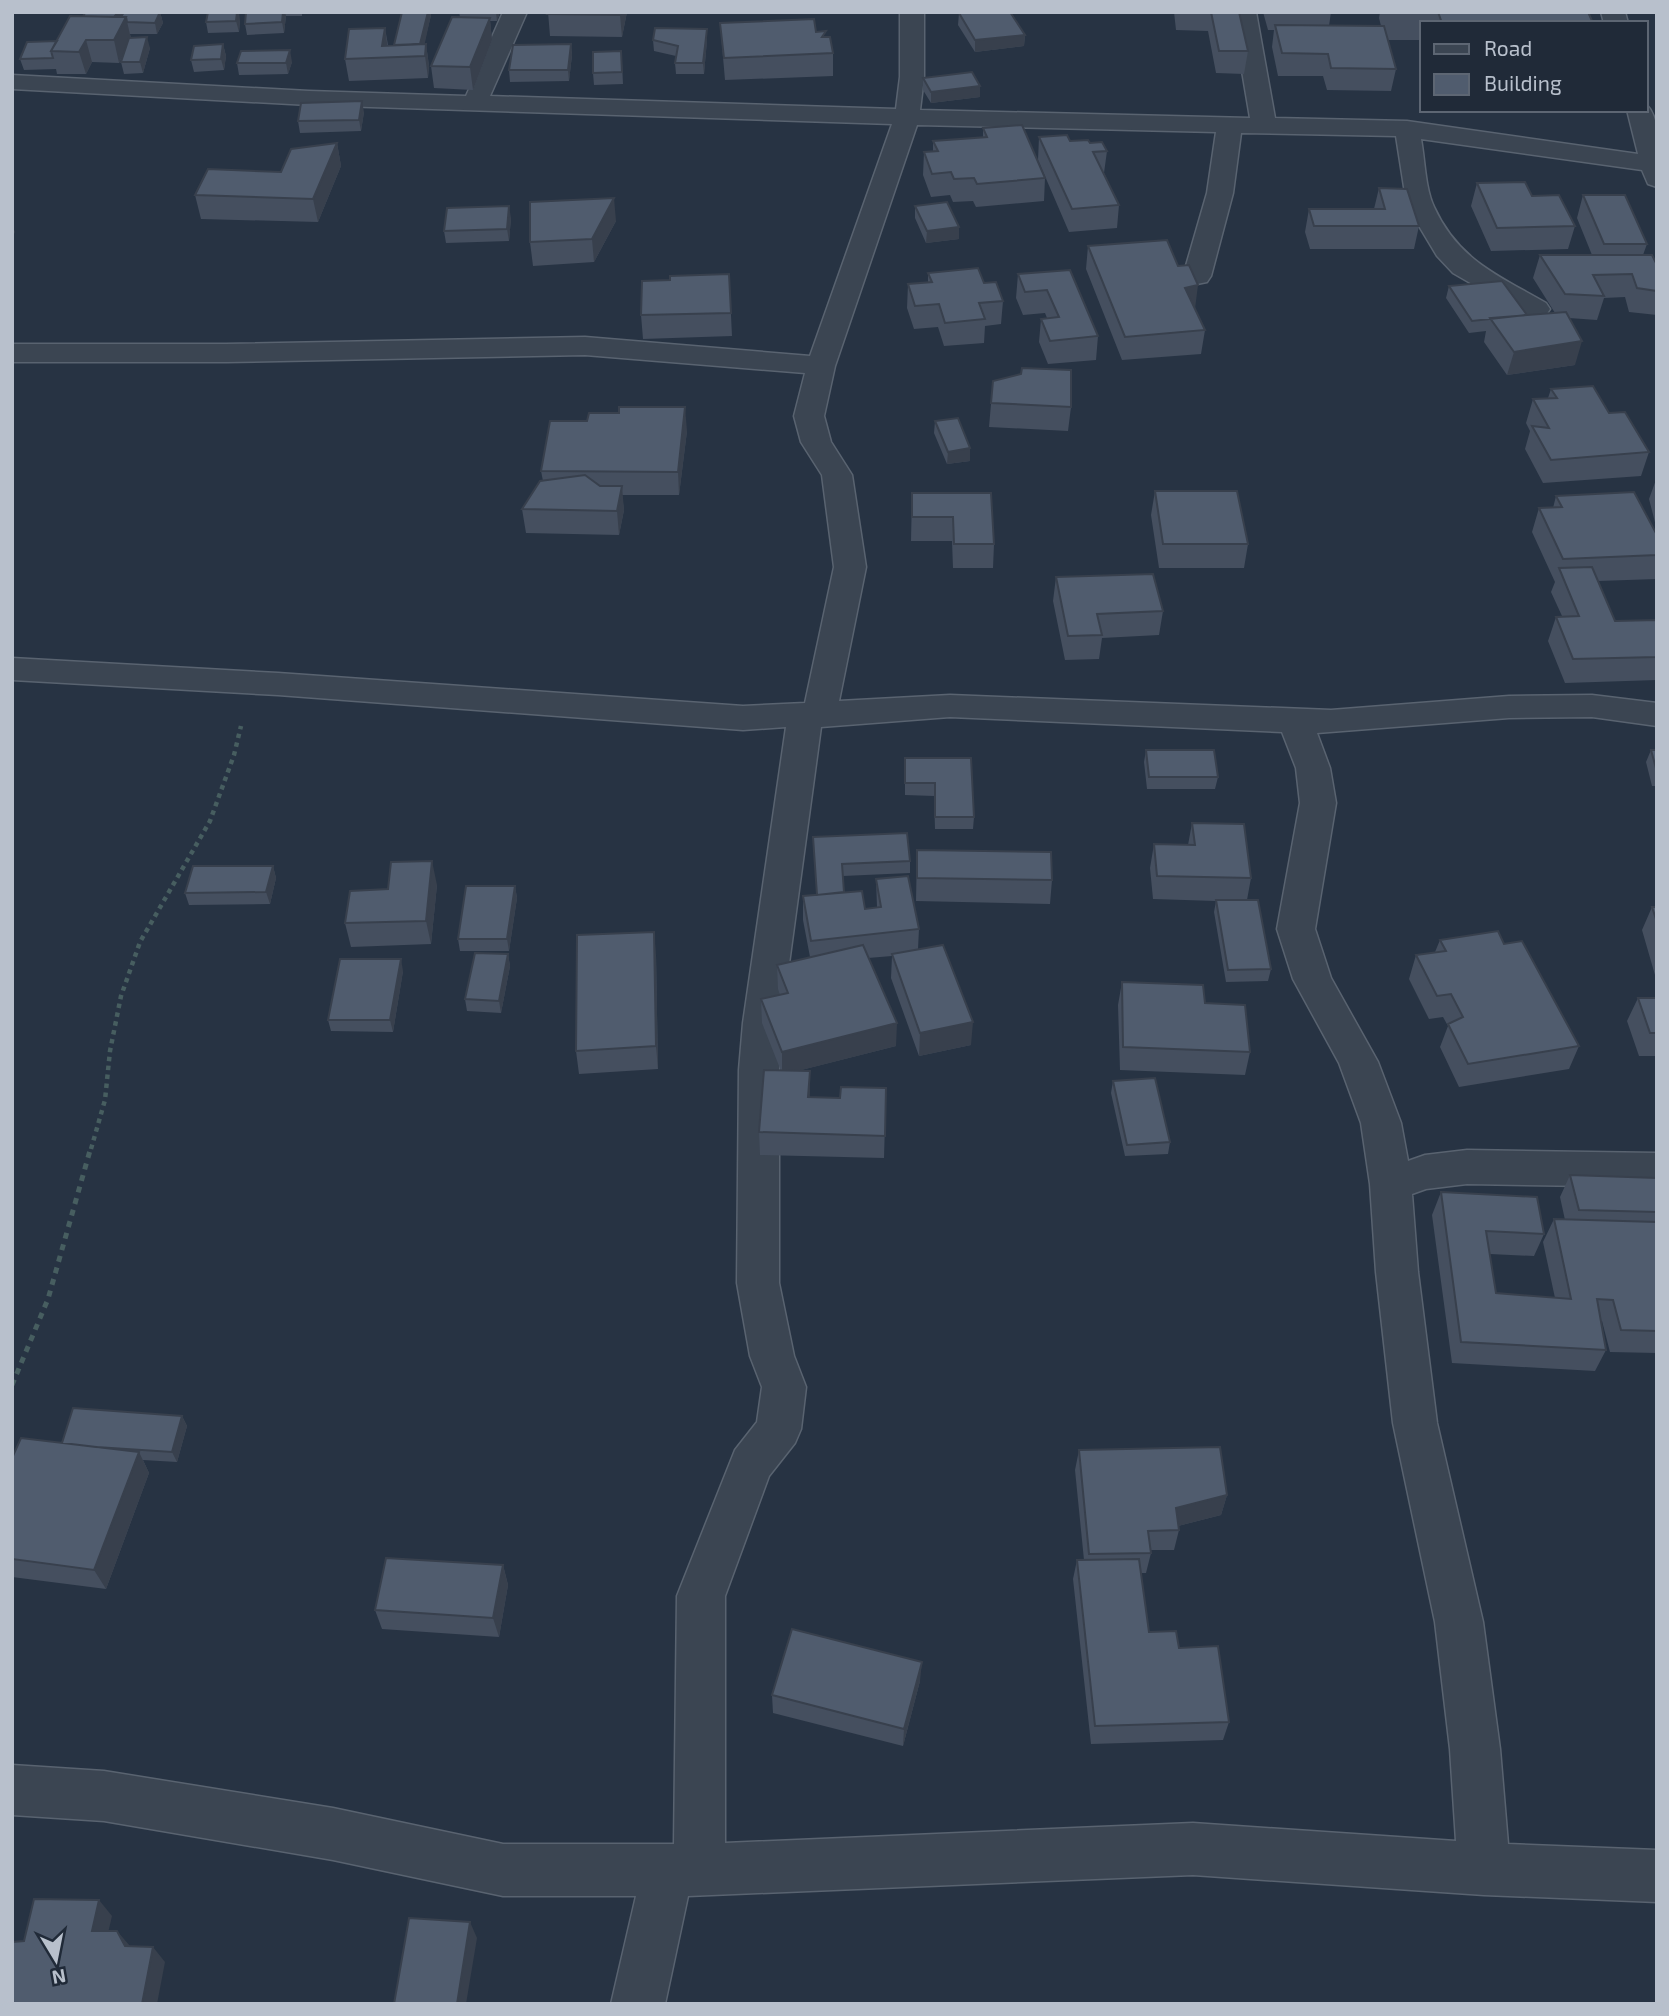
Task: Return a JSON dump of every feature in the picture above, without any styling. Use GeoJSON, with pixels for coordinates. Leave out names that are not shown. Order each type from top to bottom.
{"type":"FeatureCollection","features":[{"type":"Feature","properties":{"kind":"street"},"geometry":{"type":"LineString","coordinates":[[476,101],[515,12]]}},
{"type":"Feature","properties":{"kind":"street"},"geometry":{"type":"LineString","coordinates":[[638,2004],[684,1870],[701,1596],[751,1465],[779,1429],[784,1387],[772,1356],[758,1283],[759,1070],[762,1023],[812,716],[850,567],[837,475],[816,442],[809,416],[821,366],[906,117],[912,77],[912,12]]}},
{"type":"Feature","properties":{"kind":"street"},"geometry":{"type":"LineString","coordinates":[[1244,12],[1264,125]]}},
{"type":"Feature","properties":{"kind":"street"},"geometry":{"type":"LineString","coordinates":[[12,82],[296,97],[906,117],[1408,129],[1655,169],[1640,112]]}},
{"type":"Feature","properties":{"kind":"street"},"geometry":{"type":"LineString","coordinates":[[1197,276],[1220,192],[1230,124]]}},
{"type":"Feature","properties":{"kind":"street"},"geometry":{"type":"LineString","coordinates":[[1408,129],[1420,206],[1447,250],[1463,267],[1536,309]]}},
{"type":"Feature","properties":{"kind":"street"},"geometry":{"type":"LineString","coordinates":[[12,353],[226,353],[585,346],[821,366]]}},
{"type":"Feature","properties":{"kind":"street"},"geometry":{"type":"LineString","coordinates":[[12,668],[743,718],[950,706],[1331,722],[1509,707],[1592,706],[1657,715]]}},
{"type":"Feature","properties":{"kind":"street"},"geometry":{"type":"LineString","coordinates":[[1295,720],[1313,768],[1318,803],[1296,929],[1312,979],[1358,1062],[1377,1111],[1391,1184],[1397,1272],[1415,1423],[1459,1622],[1475,1749],[1484,1869]]}},
{"type":"Feature","properties":{"kind":"street"},"geometry":{"type":"LineString","coordinates":[[1391,1184],[1424,1172],[1467,1167],[1657,1170]]}},
{"type":"Feature","properties":{"kind":"street"},"geometry":{"type":"LineString","coordinates":[[12,1790],[104,1796],[333,1835],[503,1870],[684,1870],[1193,1849],[1484,1869],[1657,1876]]}},
{"type":"Feature","properties":{"kind":"path"},"geometry":{"type":"LineString","coordinates":[[12,1385],[48,1299],[105,1100],[110,1051],[121,996],[140,942],[210,821],[234,755],[246,705],[257,683]]}},
{"type":"Feature","properties":{"kind":"building"},"geometry":{"type":"Polygon","coordinates":[[[86,12],[118,12],[114,17],[83,16],[86,12]]]}},
{"type":"Feature","properties":{"kind":"building"},"geometry":{"type":"Polygon","coordinates":[[[124,12],[160,12],[155,23],[127,22],[126,17],[121,17],[124,12]]]}},
{"type":"Feature","properties":{"kind":"building"},"geometry":{"type":"Polygon","coordinates":[[[208,12],[237,12],[236,21],[206,22],[208,12]]]}},
{"type":"Feature","properties":{"kind":"building"},"geometry":{"type":"Polygon","coordinates":[[[246,12],[283,12],[282,22],[245,24],[246,12]]]}},
{"type":"Feature","properties":{"kind":"building"},"geometry":{"type":"Polygon","coordinates":[[[402,12],[428,12],[420,44],[394,45],[402,12]]]}},
{"type":"Feature","properties":{"kind":"building"},"geometry":{"type":"Polygon","coordinates":[[[621,12],[620,15],[547,14],[621,12]]]}},
{"type":"Feature","properties":{"kind":"building"},"geometry":{"type":"Polygon","coordinates":[[[1010,12],[1025,35],[975,40],[959,13],[1010,12]]]}},
{"type":"Feature","properties":{"kind":"building"},"geometry":{"type":"Polygon","coordinates":[[[1211,12],[1239,12],[1248,51],[1219,51],[1211,12]]]}},
{"type":"Feature","properties":{"kind":"building"},"geometry":{"type":"Polygon","coordinates":[[[1438,12],[1588,12],[1592,21],[1441,21],[1438,12]]]}},
{"type":"Feature","properties":{"kind":"building"},"geometry":{"type":"Polygon","coordinates":[[[70,16],[126,17],[114,40],[86,40],[79,52],[51,51],[70,16]]]}},
{"type":"Feature","properties":{"kind":"building"},"geometry":{"type":"Polygon","coordinates":[[[452,17],[490,18],[470,67],[431,66],[452,17]]]}},
{"type":"Feature","properties":{"kind":"building"},"geometry":{"type":"Polygon","coordinates":[[[814,19],[816,32],[826,31],[822,37],[830,37],[833,53],[724,58],[720,23],[814,19]]]}},
{"type":"Feature","properties":{"kind":"building"},"geometry":{"type":"Polygon","coordinates":[[[1275,25],[1384,26],[1396,69],[1331,68],[1328,54],[1282,53],[1275,25]]]}},
{"type":"Feature","properties":{"kind":"building"},"geometry":{"type":"Polygon","coordinates":[[[385,28],[382,46],[426,44],[425,56],[345,59],[349,29],[385,28]]]}},
{"type":"Feature","properties":{"kind":"building"},"geometry":{"type":"Polygon","coordinates":[[[655,28],[707,29],[703,63],[675,63],[678,46],[653,40],[655,28]]]}},
{"type":"Feature","properties":{"kind":"building"},"geometry":{"type":"Polygon","coordinates":[[[147,37],[140,62],[121,62],[129,38],[147,37]]]}},
{"type":"Feature","properties":{"kind":"building"},"geometry":{"type":"Polygon","coordinates":[[[57,41],[51,51],[53,58],[20,59],[27,42],[57,41]]]}},
{"type":"Feature","properties":{"kind":"building"},"geometry":{"type":"Polygon","coordinates":[[[223,44],[221,59],[191,60],[194,46],[223,44]]]}},
{"type":"Feature","properties":{"kind":"building"},"geometry":{"type":"Polygon","coordinates":[[[571,44],[568,70],[509,70],[513,45],[571,44]]]}},
{"type":"Feature","properties":{"kind":"building"},"geometry":{"type":"Polygon","coordinates":[[[290,50],[286,63],[237,63],[241,51],[290,50]]]}},
{"type":"Feature","properties":{"kind":"building"},"geometry":{"type":"Polygon","coordinates":[[[621,51],[622,72],[593,73],[593,52],[621,51]]]}},
{"type":"Feature","properties":{"kind":"building"},"geometry":{"type":"Polygon","coordinates":[[[972,72],[980,86],[931,92],[923,78],[972,72]]]}},
{"type":"Feature","properties":{"kind":"building"},"geometry":{"type":"Polygon","coordinates":[[[362,101],[359,120],[298,121],[301,103],[362,101]]]}},
{"type":"Feature","properties":{"kind":"building"},"geometry":{"type":"Polygon","coordinates":[[[1022,125],[1045,178],[977,184],[974,178],[954,179],[951,172],[932,174],[924,152],[938,151],[933,141],[987,137],[983,128],[1022,125]]]}},
{"type":"Feature","properties":{"kind":"building"},"geometry":{"type":"Polygon","coordinates":[[[1067,135],[1070,141],[1102,142],[1107,151],[1093,152],[1119,205],[1072,209],[1039,137],[1067,135]]]}},
{"type":"Feature","properties":{"kind":"building"},"geometry":{"type":"Polygon","coordinates":[[[337,143],[313,199],[195,195],[208,169],[281,172],[291,149],[337,143]]]}},
{"type":"Feature","properties":{"kind":"building"},"geometry":{"type":"Polygon","coordinates":[[[1525,182],[1532,196],[1559,195],[1575,226],[1497,228],[1477,183],[1525,182]]]}},
{"type":"Feature","properties":{"kind":"building"},"geometry":{"type":"Polygon","coordinates":[[[1379,188],[1407,189],[1419,226],[1314,226],[1309,209],[1385,209],[1379,188]]]}},
{"type":"Feature","properties":{"kind":"building"},"geometry":{"type":"Polygon","coordinates":[[[1583,195],[1625,195],[1647,244],[1604,244],[1583,195]]]}},
{"type":"Feature","properties":{"kind":"building"},"geometry":{"type":"Polygon","coordinates":[[[614,198],[592,239],[530,242],[530,202],[614,198]]]}},
{"type":"Feature","properties":{"kind":"building"},"geometry":{"type":"Polygon","coordinates":[[[947,202],[959,227],[927,231],[915,206],[947,202]]]}},
{"type":"Feature","properties":{"kind":"building"},"geometry":{"type":"Polygon","coordinates":[[[509,206],[507,229],[444,231],[447,208],[509,206]]]}},
{"type":"Feature","properties":{"kind":"building"},"geometry":{"type":"Polygon","coordinates":[[[1167,240],[1178,266],[1189,265],[1198,285],[1185,288],[1205,330],[1125,337],[1088,246],[1167,240]]]}},
{"type":"Feature","properties":{"kind":"building"},"geometry":{"type":"Polygon","coordinates":[[[1540,255],[1652,255],[1657,265],[1657,291],[1637,288],[1632,274],[1593,275],[1604,296],[1565,294],[1540,255]]]}},
{"type":"Feature","properties":{"kind":"building"},"geometry":{"type":"Polygon","coordinates":[[[978,268],[984,283],[996,282],[1003,301],[979,303],[985,319],[945,323],[939,304],[915,306],[908,284],[932,282],[928,273],[978,268]]]}},
{"type":"Feature","properties":{"kind":"building"},"geometry":{"type":"Polygon","coordinates":[[[1070,270],[1098,336],[1050,341],[1041,319],[1059,317],[1047,290],[1025,292],[1018,274],[1070,270]]]}},
{"type":"Feature","properties":{"kind":"building"},"geometry":{"type":"Polygon","coordinates":[[[729,274],[731,313],[641,315],[642,281],[670,280],[670,276],[729,274]]]}},
{"type":"Feature","properties":{"kind":"building"},"geometry":{"type":"Polygon","coordinates":[[[1502,281],[1527,315],[1472,321],[1449,286],[1502,281]]]}},
{"type":"Feature","properties":{"kind":"building"},"geometry":{"type":"Polygon","coordinates":[[[1566,312],[1582,341],[1514,352],[1490,318],[1566,312]]]}},
{"type":"Feature","properties":{"kind":"building"},"geometry":{"type":"Polygon","coordinates":[[[1022,368],[1071,370],[1071,407],[991,403],[993,381],[1021,374],[1022,368]]]}},
{"type":"Feature","properties":{"kind":"building"},"geometry":{"type":"Polygon","coordinates":[[[1593,386],[1609,413],[1625,412],[1649,452],[1551,460],[1532,426],[1549,428],[1533,399],[1557,398],[1551,389],[1593,386]]]}},
{"type":"Feature","properties":{"kind":"building"},"geometry":{"type":"Polygon","coordinates":[[[619,407],[685,407],[678,472],[541,471],[550,421],[587,421],[589,413],[619,413],[619,407]]]}},
{"type":"Feature","properties":{"kind":"building"},"geometry":{"type":"Polygon","coordinates":[[[958,418],[970,448],[948,452],[935,421],[958,418]]]}},
{"type":"Feature","properties":{"kind":"building"},"geometry":{"type":"Polygon","coordinates":[[[585,475],[600,486],[622,486],[617,511],[522,509],[540,481],[585,475]]]}},
{"type":"Feature","properties":{"kind":"building"},"geometry":{"type":"Polygon","coordinates":[[[1155,491],[1237,491],[1248,544],[1163,544],[1155,491]]]}},
{"type":"Feature","properties":{"kind":"building"},"geometry":{"type":"Polygon","coordinates":[[[1634,492],[1657,535],[1657,555],[1563,559],[1539,508],[1562,507],[1556,496],[1634,492]]]}},
{"type":"Feature","properties":{"kind":"building"},"geometry":{"type":"Polygon","coordinates":[[[912,493],[991,493],[994,544],[954,544],[953,517],[912,517],[912,493]]]}},
{"type":"Feature","properties":{"kind":"building"},"geometry":{"type":"Polygon","coordinates":[[[1592,567],[1615,621],[1657,620],[1657,657],[1573,659],[1556,617],[1579,616],[1559,568],[1592,567]]]}},
{"type":"Feature","properties":{"kind":"building"},"geometry":{"type":"Polygon","coordinates":[[[1153,574],[1163,611],[1097,614],[1102,635],[1068,636],[1056,577],[1153,574]]]}},
{"type":"Feature","properties":{"kind":"building"},"geometry":{"type":"Polygon","coordinates":[[[1146,750],[1214,750],[1218,777],[1149,777],[1146,750]]]}},
{"type":"Feature","properties":{"kind":"building"},"geometry":{"type":"Polygon","coordinates":[[[1651,750],[1657,750],[1657,772],[1651,750]]]}},
{"type":"Feature","properties":{"kind":"building"},"geometry":{"type":"Polygon","coordinates":[[[905,758],[971,758],[974,817],[935,817],[935,783],[905,783],[905,758]]]}},
{"type":"Feature","properties":{"kind":"building"},"geometry":{"type":"Polygon","coordinates":[[[1192,823],[1244,824],[1251,878],[1157,876],[1154,844],[1195,845],[1192,823]]]}},
{"type":"Feature","properties":{"kind":"building"},"geometry":{"type":"Polygon","coordinates":[[[907,833],[910,861],[842,864],[844,892],[817,895],[813,837],[907,833]]]}},
{"type":"Feature","properties":{"kind":"building"},"geometry":{"type":"Polygon","coordinates":[[[917,850],[1051,852],[1052,880],[917,878],[917,850]]]}},
{"type":"Feature","properties":{"kind":"building"},"geometry":{"type":"Polygon","coordinates":[[[432,861],[426,921],[345,923],[350,891],[388,889],[391,862],[432,861]]]}},
{"type":"Feature","properties":{"kind":"building"},"geometry":{"type":"Polygon","coordinates":[[[193,866],[273,866],[266,892],[185,893],[193,866]]]}},
{"type":"Feature","properties":{"kind":"building"},"geometry":{"type":"Polygon","coordinates":[[[908,876],[919,929],[811,941],[803,896],[862,891],[865,909],[881,907],[876,879],[908,876]]]}},
{"type":"Feature","properties":{"kind":"building"},"geometry":{"type":"Polygon","coordinates":[[[466,886],[515,886],[507,939],[458,939],[466,886]]]}},
{"type":"Feature","properties":{"kind":"building"},"geometry":{"type":"Polygon","coordinates":[[[1216,900],[1258,900],[1271,969],[1228,970],[1216,900]]]}},
{"type":"Feature","properties":{"kind":"building"},"geometry":{"type":"Polygon","coordinates":[[[1652,907],[1657,907],[1657,922],[1652,907]]]}},
{"type":"Feature","properties":{"kind":"building"},"geometry":{"type":"Polygon","coordinates":[[[1498,931],[1504,944],[1522,941],[1579,1046],[1468,1064],[1448,1024],[1463,1017],[1451,994],[1437,996],[1416,955],[1446,951],[1440,940],[1498,931]]]}},
{"type":"Feature","properties":{"kind":"building"},"geometry":{"type":"Polygon","coordinates":[[[654,932],[656,1046],[576,1051],[577,935],[654,932]]]}},
{"type":"Feature","properties":{"kind":"building"},"geometry":{"type":"Polygon","coordinates":[[[863,945],[897,1023],[782,1052],[761,999],[788,993],[777,965],[863,945]]]}},
{"type":"Feature","properties":{"kind":"building"},"geometry":{"type":"Polygon","coordinates":[[[943,945],[973,1022],[920,1033],[892,954],[943,945]]]}},
{"type":"Feature","properties":{"kind":"building"},"geometry":{"type":"Polygon","coordinates":[[[475,953],[508,954],[499,1001],[465,999],[475,953]]]}},
{"type":"Feature","properties":{"kind":"building"},"geometry":{"type":"Polygon","coordinates":[[[340,959],[401,959],[390,1020],[328,1020],[340,959]]]}},
{"type":"Feature","properties":{"kind":"building"},"geometry":{"type":"Polygon","coordinates":[[[1122,982],[1203,985],[1205,1003],[1245,1005],[1250,1052],[1123,1047],[1122,982]]]}},
{"type":"Feature","properties":{"kind":"building"},"geometry":{"type":"Polygon","coordinates":[[[1638,998],[1657,998],[1657,1033],[1650,1033],[1638,998]]]}},
{"type":"Feature","properties":{"kind":"building"},"geometry":{"type":"Polygon","coordinates":[[[764,1070],[810,1071],[808,1097],[840,1098],[841,1087],[886,1088],[885,1136],[759,1132],[764,1070]]]}},
{"type":"Feature","properties":{"kind":"building"},"geometry":{"type":"Polygon","coordinates":[[[1155,1078],[1170,1142],[1127,1145],[1113,1081],[1155,1078]]]}},
{"type":"Feature","properties":{"kind":"building"},"geometry":{"type":"Polygon","coordinates":[[[1570,1175],[1657,1178],[1657,1212],[1579,1210],[1570,1175]]]}},
{"type":"Feature","properties":{"kind":"building"},"geometry":{"type":"Polygon","coordinates":[[[1441,1192],[1537,1197],[1544,1234],[1486,1231],[1496,1293],[1571,1299],[1554,1219],[1657,1222],[1657,1331],[1621,1330],[1613,1300],[1597,1299],[1606,1350],[1461,1342],[1441,1192]]]}},
{"type":"Feature","properties":{"kind":"building"},"geometry":{"type":"Polygon","coordinates":[[[73,1408],[182,1416],[172,1452],[96,1447],[62,1443],[73,1408]]]}},
{"type":"Feature","properties":{"kind":"building"},"geometry":{"type":"Polygon","coordinates":[[[21,1438],[139,1452],[94,1570],[12,1559],[12,1458],[21,1438]]]}},
{"type":"Feature","properties":{"kind":"building"},"geometry":{"type":"Polygon","coordinates":[[[1220,1447],[1227,1495],[1176,1508],[1179,1530],[1148,1531],[1151,1553],[1089,1554],[1079,1450],[1220,1447]]]}},
{"type":"Feature","properties":{"kind":"building"},"geometry":{"type":"Polygon","coordinates":[[[386,1558],[503,1565],[493,1618],[375,1610],[386,1558]]]}},
{"type":"Feature","properties":{"kind":"building"},"geometry":{"type":"Polygon","coordinates":[[[1139,1559],[1149,1632],[1176,1631],[1179,1648],[1218,1646],[1229,1722],[1095,1726],[1077,1560],[1139,1559]]]}},
{"type":"Feature","properties":{"kind":"building"},"geometry":{"type":"Polygon","coordinates":[[[792,1629],[922,1662],[904,1729],[772,1695],[792,1629]]]}},
{"type":"Feature","properties":{"kind":"building"},"geometry":{"type":"Polygon","coordinates":[[[34,1899],[99,1900],[92,1931],[117,1931],[125,1946],[153,1947],[142,2004],[12,2004],[12,1942],[24,1941],[34,1899]]]}},
{"type":"Feature","properties":{"kind":"building"},"geometry":{"type":"Polygon","coordinates":[[[409,1918],[470,1922],[457,2004],[394,2004],[409,1918]]]}}]}
